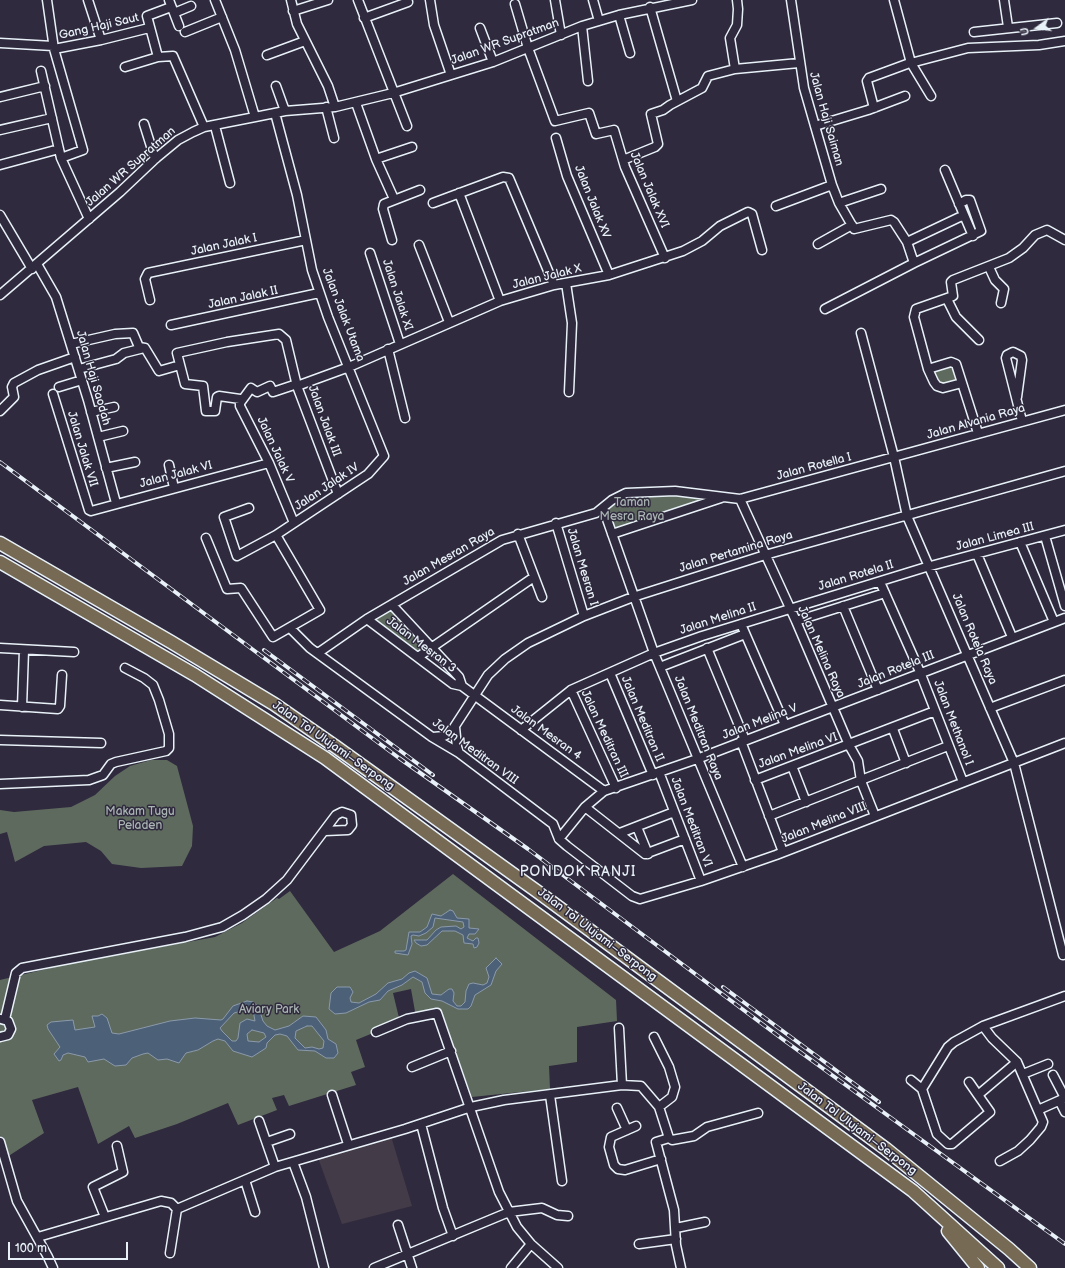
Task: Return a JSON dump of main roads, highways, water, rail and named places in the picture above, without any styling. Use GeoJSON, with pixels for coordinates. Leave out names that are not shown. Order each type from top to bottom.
{"type":"FeatureCollection","features":[{"type":"Feature","properties":{"kind":"highway","name":"Jalan Tol Ulujami–Serpong"},"geometry":{"type":"LineString","coordinates":[[0,543],[171,642],[274,704],[336,747],[538,892],[886,1149],[1009,1249],[1030,1268]]}},
{"type":"Feature","properties":{"kind":"highway","name":"Jalan Tol Ulujami–Serpong"},"geometry":{"type":"LineString","coordinates":[[0,562],[195,675],[325,758],[913,1191],[998,1268]]}},
{"type":"Feature","properties":{"kind":"highway"},"geometry":{"type":"LineString","coordinates":[[913,1191],[978,1268]]}},
{"type":"Feature","properties":{"kind":"highway"},"geometry":{"type":"LineString","coordinates":[[952,1236],[990,1268]]}},
{"type":"Feature","properties":{"kind":"water"},"geometry":{"type":"Polygon","coordinates":[[[450,910],[453,911],[457,918],[469,919],[469,928],[479,929],[475,934],[469,934],[467,938],[473,941],[478,938],[479,943],[477,947],[474,948],[473,944],[464,943],[463,935],[455,931],[442,931],[427,945],[421,946],[416,943],[414,940],[427,940],[436,930],[441,927],[456,926],[461,929],[464,927],[463,922],[435,918],[433,927],[426,933],[419,936],[411,936],[412,944],[408,955],[395,953],[395,951],[406,950],[409,932],[420,932],[427,927],[432,914],[441,916],[450,910]]]}},
{"type":"Feature","properties":{"kind":"water"},"geometry":{"type":"Polygon","coordinates":[[[496,958],[502,964],[496,971],[491,985],[475,995],[471,1006],[468,1009],[458,1009],[442,1001],[431,999],[425,993],[422,982],[413,977],[402,985],[388,991],[380,1000],[369,1002],[346,1013],[335,1014],[329,1009],[331,993],[337,987],[350,987],[353,992],[350,998],[351,1002],[359,1003],[376,994],[388,983],[402,979],[409,973],[415,971],[427,978],[432,994],[441,995],[449,989],[452,989],[454,993],[453,1001],[457,1006],[461,1006],[465,1002],[466,991],[469,984],[473,983],[483,985],[487,983],[489,977],[486,968],[496,958]]]}},
{"type":"Feature","properties":{"kind":"water"},"geometry":{"type":"Polygon","coordinates":[[[247,1001],[253,1002],[258,1006],[263,1021],[267,1026],[275,1030],[289,1026],[303,1016],[316,1017],[326,1030],[328,1039],[336,1044],[338,1053],[334,1058],[326,1058],[315,1051],[298,1050],[287,1036],[280,1034],[275,1035],[267,1043],[266,1048],[252,1057],[233,1051],[225,1041],[218,1039],[198,1050],[186,1053],[179,1063],[167,1059],[158,1060],[148,1053],[132,1058],[126,1065],[115,1066],[104,1059],[88,1062],[85,1057],[68,1053],[63,1055],[59,1061],[54,1054],[60,1047],[47,1025],[51,1022],[73,1020],[75,1030],[95,1027],[92,1016],[102,1014],[107,1018],[112,1033],[119,1034],[170,1021],[195,1018],[221,1020],[233,1006],[247,1001]],[[249,1009],[234,1013],[220,1028],[232,1041],[236,1041],[238,1038],[240,1023],[247,1019],[255,1021],[253,1010],[249,1009]],[[307,1026],[296,1031],[295,1038],[305,1048],[323,1048],[324,1041],[312,1026],[307,1026]],[[252,1030],[247,1034],[248,1041],[259,1042],[266,1037],[264,1033],[252,1030]]]}},
{"type":"Feature","properties":{"kind":"railway"},"geometry":{"type":"LineString","coordinates":[[0,462],[399,758],[528,849],[785,1041],[1065,1244]]}},
{"type":"Feature","properties":{"kind":"railway"},"geometry":{"type":"LineString","coordinates":[[264,650],[433,775]]}},
{"type":"Feature","properties":{"kind":"railway"},"geometry":{"type":"LineString","coordinates":[[723,987],[879,1102]]}},
{"type":"Feature","properties":{"kind":"district","name":"PONDOK RANJI"},"geometry":{"type":"Point","coordinates":[578,872]}},
{"type":"Feature","properties":{"kind":"park label","name":"Taman Mesra Raya"},"geometry":{"type":"Point","coordinates":[632,510]}},
{"type":"Feature","properties":{"kind":"park label","name":"Makam Tugu Peladen"},"geometry":{"type":"Point","coordinates":[140,819]}},
{"type":"Feature","properties":{"kind":"park label","name":"Aviary Park"},"geometry":{"type":"Point","coordinates":[269,1010]}}]}
